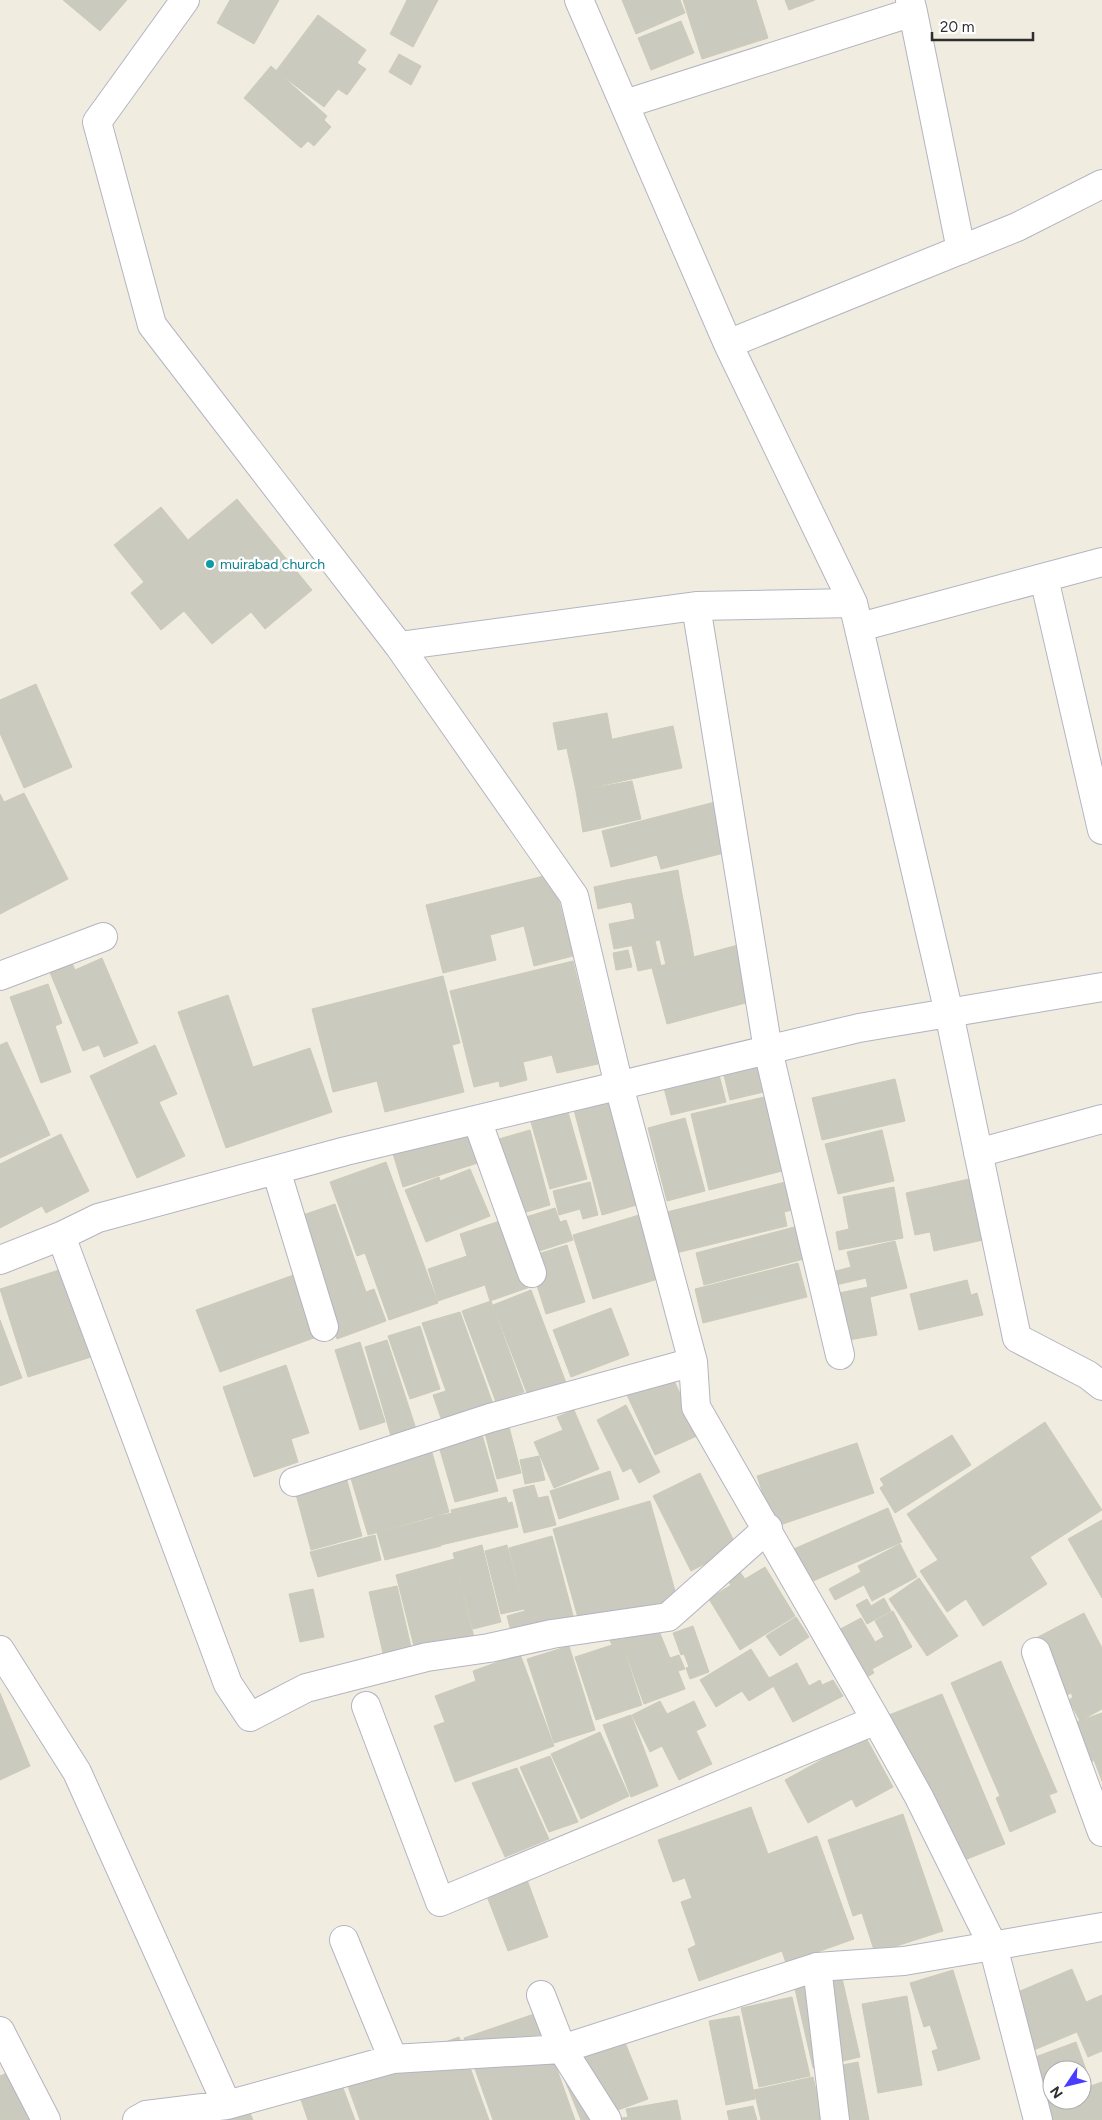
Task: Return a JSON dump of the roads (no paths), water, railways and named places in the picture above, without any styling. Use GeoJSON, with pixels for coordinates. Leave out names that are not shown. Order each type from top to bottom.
{"type":"FeatureCollection","features":[{"type":"Feature","properties":{"kind":"street"},"geometry":{"type":"LineString","coordinates":[[185,0],[97,122],[152,325],[399,646],[574,896],[619,1086],[693,1362],[696,1407],[768,1528],[919,1797],[993,1946],[1038,2120]]}},
{"type":"Feature","properties":{"kind":"street"},"geometry":{"type":"LineString","coordinates":[[579,0],[728,344],[857,615],[950,1013],[1017,1338],[1088,1375],[1102,1386]]}},
{"type":"Feature","properties":{"kind":"street"},"geometry":{"type":"LineString","coordinates":[[625,104],[912,6],[961,250]]}},
{"type":"Feature","properties":{"kind":"street"},"geometry":{"type":"LineString","coordinates":[[728,344],[961,250],[1017,226],[1102,184]]}},
{"type":"Feature","properties":{"kind":"street"},"geometry":{"type":"LineString","coordinates":[[399,646],[696,606],[857,615],[1044,578],[1102,562]]}},
{"type":"Feature","properties":{"kind":"street"},"geometry":{"type":"LineString","coordinates":[[1044,578],[1102,830]]}},
{"type":"Feature","properties":{"kind":"street"},"geometry":{"type":"LineString","coordinates":[[696,606],[768,1050],[840,1355]]}},
{"type":"Feature","properties":{"kind":"street"},"geometry":{"type":"LineString","coordinates":[[0,976],[103,937]]}},
{"type":"Feature","properties":{"kind":"street"},"geometry":{"type":"LineString","coordinates":[[0,1260],[61,1236],[98,1218],[276,1170],[477,1120],[859,1028],[1102,987]]}},
{"type":"Feature","properties":{"kind":"street"},"geometry":{"type":"LineString","coordinates":[[978,1152],[1102,1119]]}},
{"type":"Feature","properties":{"kind":"street"},"geometry":{"type":"LineString","coordinates":[[477,1120],[532,1273]]}},
{"type":"Feature","properties":{"kind":"street"},"geometry":{"type":"LineString","coordinates":[[276,1170],[324,1327]]}},
{"type":"Feature","properties":{"kind":"street"},"geometry":{"type":"LineString","coordinates":[[61,1236],[228,1684],[250,1717],[306,1688],[427,1656],[490,1648],[552,1634],[668,1618],[768,1528]]}},
{"type":"Feature","properties":{"kind":"street"},"geometry":{"type":"LineString","coordinates":[[294,1482],[490,1418],[693,1362]]}},
{"type":"Feature","properties":{"kind":"street"},"geometry":{"type":"LineString","coordinates":[[0,1650],[77,1772],[227,2105]]}},
{"type":"Feature","properties":{"kind":"street"},"geometry":{"type":"LineString","coordinates":[[1036,1652],[1102,1832]]}},
{"type":"Feature","properties":{"kind":"street"},"geometry":{"type":"LineString","coordinates":[[366,1706],[440,1902],[876,1720]]}},
{"type":"Feature","properties":{"kind":"street"},"geometry":{"type":"LineString","coordinates":[[137,2120],[146,2115],[227,2105],[393,2059],[562,2049],[817,1967],[904,1960],[1102,1927]]}},
{"type":"Feature","properties":{"kind":"street"},"geometry":{"type":"LineString","coordinates":[[344,1940],[393,2059]]}},
{"type":"Feature","properties":{"kind":"street"},"geometry":{"type":"LineString","coordinates":[[817,1967],[835,2120]]}},
{"type":"Feature","properties":{"kind":"street"},"geometry":{"type":"LineString","coordinates":[[541,1995],[562,2049],[607,2120]]}},
{"type":"Feature","properties":{"kind":"street"},"geometry":{"type":"LineString","coordinates":[[0,2031],[46,2120]]}},
{"type":"Feature","properties":{"kind":"place","name":"muirabad church"},"geometry":{"type":"Point","coordinates":[210,564]}}]}
